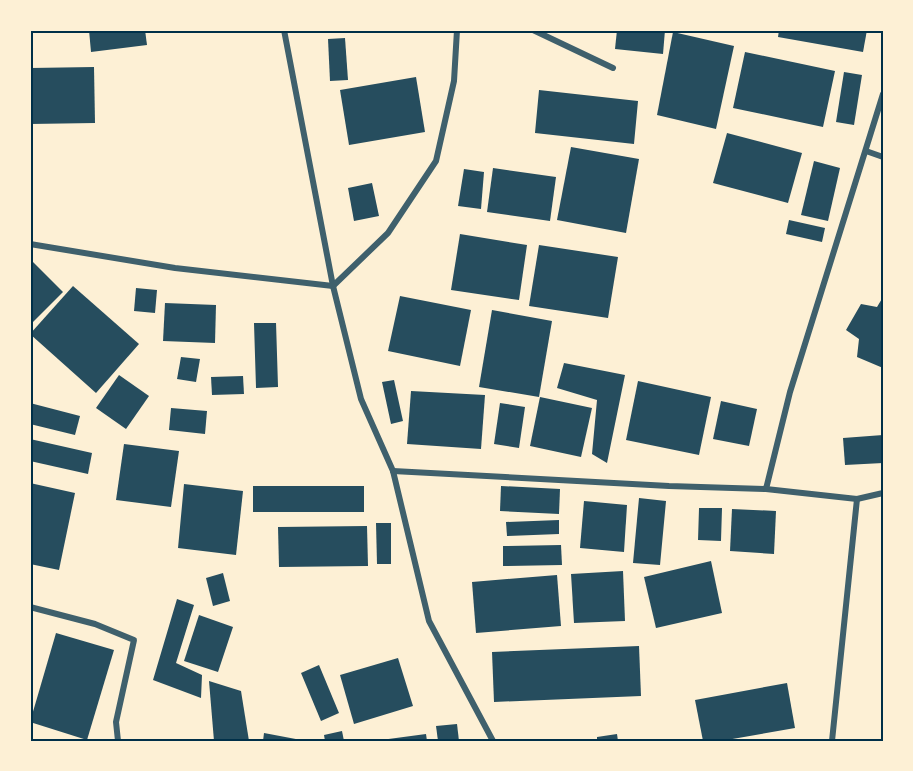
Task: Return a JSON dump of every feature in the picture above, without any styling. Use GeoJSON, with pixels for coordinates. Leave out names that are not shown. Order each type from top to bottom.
{"type":"FeatureCollection","features":[{"type":"Feature","properties":{"kind":"street"},"geometry":{"type":"LineString","coordinates":[[284,30],[333,286],[361,399],[393,471],[429,621],[493,741]]}},
{"type":"Feature","properties":{"kind":"street"},"geometry":{"type":"LineString","coordinates":[[333,286],[388,233],[436,161],[454,81],[457,30]]}},
{"type":"Feature","properties":{"kind":"street"},"geometry":{"type":"LineString","coordinates":[[533,30],[613,68]]}},
{"type":"Feature","properties":{"kind":"street"},"geometry":{"type":"LineString","coordinates":[[766,489],[790,392],[883,94]]}},
{"type":"Feature","properties":{"kind":"street"},"geometry":{"type":"LineString","coordinates":[[866,151],[883,157]]}},
{"type":"Feature","properties":{"kind":"street"},"geometry":{"type":"LineString","coordinates":[[30,244],[175,268],[333,286]]}},
{"type":"Feature","properties":{"kind":"street"},"geometry":{"type":"LineString","coordinates":[[393,471],[766,489],[857,499],[883,493]]}},
{"type":"Feature","properties":{"kind":"street"},"geometry":{"type":"LineString","coordinates":[[832,741],[857,499]]}},
{"type":"Feature","properties":{"kind":"street"},"geometry":{"type":"LineString","coordinates":[[30,607],[95,624],[134,640],[116,722],[118,741]]}},
{"type":"Feature","properties":{"kind":"building"},"geometry":{"type":"Polygon","coordinates":[[[89,30],[145,30],[147,45],[91,52],[89,30]]]}},
{"type":"Feature","properties":{"kind":"building"},"geometry":{"type":"Polygon","coordinates":[[[617,30],[665,30],[663,54],[615,49],[617,30]]]}},
{"type":"Feature","properties":{"kind":"building"},"geometry":{"type":"Polygon","coordinates":[[[779,30],[867,30],[863,52],[778,37],[779,30]]]}},
{"type":"Feature","properties":{"kind":"building"},"geometry":{"type":"Polygon","coordinates":[[[673,32],[734,46],[716,129],[657,115],[673,32]]]}},
{"type":"Feature","properties":{"kind":"building"},"geometry":{"type":"Polygon","coordinates":[[[345,38],[348,80],[330,81],[328,39],[345,38]]]}},
{"type":"Feature","properties":{"kind":"building"},"geometry":{"type":"Polygon","coordinates":[[[745,52],[835,71],[823,127],[733,108],[745,52]]]}},
{"type":"Feature","properties":{"kind":"building"},"geometry":{"type":"Polygon","coordinates":[[[94,67],[95,123],[30,124],[30,68],[94,67]]]}},
{"type":"Feature","properties":{"kind":"building"},"geometry":{"type":"Polygon","coordinates":[[[844,72],[862,75],[854,125],[836,122],[844,72]]]}},
{"type":"Feature","properties":{"kind":"building"},"geometry":{"type":"Polygon","coordinates":[[[416,77],[425,132],[349,145],[340,90],[416,77]]]}},
{"type":"Feature","properties":{"kind":"building"},"geometry":{"type":"Polygon","coordinates":[[[539,90],[638,101],[634,144],[535,133],[539,90]]]}},
{"type":"Feature","properties":{"kind":"building"},"geometry":{"type":"Polygon","coordinates":[[[727,133],[802,153],[788,203],[713,183],[727,133]]]}},
{"type":"Feature","properties":{"kind":"building"},"geometry":{"type":"Polygon","coordinates":[[[571,147],[639,159],[626,233],[557,220],[571,147]]]}},
{"type":"Feature","properties":{"kind":"building"},"geometry":{"type":"Polygon","coordinates":[[[814,161],[840,168],[828,221],[801,215],[814,161]]]}},
{"type":"Feature","properties":{"kind":"building"},"geometry":{"type":"Polygon","coordinates":[[[493,168],[556,177],[550,221],[487,212],[493,168]]]}},
{"type":"Feature","properties":{"kind":"building"},"geometry":{"type":"Polygon","coordinates":[[[464,169],[484,172],[481,209],[458,206],[464,169]]]}},
{"type":"Feature","properties":{"kind":"building"},"geometry":{"type":"Polygon","coordinates":[[[372,183],[379,216],[354,221],[348,188],[372,183]]]}},
{"type":"Feature","properties":{"kind":"building"},"geometry":{"type":"Polygon","coordinates":[[[789,220],[825,228],[822,242],[786,234],[789,220]]]}},
{"type":"Feature","properties":{"kind":"building"},"geometry":{"type":"Polygon","coordinates":[[[460,234],[527,245],[519,300],[451,290],[460,234]]]}},
{"type":"Feature","properties":{"kind":"building"},"geometry":{"type":"Polygon","coordinates":[[[539,245],[618,257],[608,318],[529,306],[539,245]]]}},
{"type":"Feature","properties":{"kind":"building"},"geometry":{"type":"Polygon","coordinates":[[[30,259],[63,292],[30,325],[30,259]]]}},
{"type":"Feature","properties":{"kind":"building"},"geometry":{"type":"Polygon","coordinates":[[[73,286],[139,344],[96,393],[30,334],[73,286]]]}},
{"type":"Feature","properties":{"kind":"building"},"geometry":{"type":"Polygon","coordinates":[[[136,288],[157,290],[155,313],[134,311],[136,288]]]}},
{"type":"Feature","properties":{"kind":"building"},"geometry":{"type":"Polygon","coordinates":[[[400,296],[471,310],[460,366],[388,351],[400,296]]]}},
{"type":"Feature","properties":{"kind":"building"},"geometry":{"type":"Polygon","coordinates":[[[883,297],[883,368],[857,357],[859,339],[846,330],[861,304],[877,307],[883,297]]]}},
{"type":"Feature","properties":{"kind":"building"},"geometry":{"type":"Polygon","coordinates":[[[165,303],[216,305],[215,343],[163,341],[165,303]]]}},
{"type":"Feature","properties":{"kind":"building"},"geometry":{"type":"Polygon","coordinates":[[[492,310],[552,321],[539,397],[479,387],[492,310]]]}},
{"type":"Feature","properties":{"kind":"building"},"geometry":{"type":"Polygon","coordinates":[[[254,323],[276,323],[278,387],[256,388],[254,323]]]}},
{"type":"Feature","properties":{"kind":"building"},"geometry":{"type":"Polygon","coordinates":[[[181,357],[200,359],[196,382],[177,379],[181,357]]]}},
{"type":"Feature","properties":{"kind":"building"},"geometry":{"type":"Polygon","coordinates":[[[564,363],[625,375],[607,463],[592,454],[597,400],[557,388],[564,363]]]}},
{"type":"Feature","properties":{"kind":"building"},"geometry":{"type":"Polygon","coordinates":[[[119,375],[149,396],[126,429],[96,408],[119,375]]]}},
{"type":"Feature","properties":{"kind":"building"},"geometry":{"type":"Polygon","coordinates":[[[243,376],[244,394],[212,395],[211,377],[243,376]]]}},
{"type":"Feature","properties":{"kind":"building"},"geometry":{"type":"Polygon","coordinates":[[[394,380],[403,421],[391,424],[382,382],[394,380]]]}},
{"type":"Feature","properties":{"kind":"building"},"geometry":{"type":"Polygon","coordinates":[[[638,381],[711,397],[699,455],[626,440],[638,381]]]}},
{"type":"Feature","properties":{"kind":"building"},"geometry":{"type":"Polygon","coordinates":[[[411,391],[485,395],[481,449],[407,444],[411,391]]]}},
{"type":"Feature","properties":{"kind":"building"},"geometry":{"type":"Polygon","coordinates":[[[540,397],[592,408],[581,457],[530,446],[540,397]]]}},
{"type":"Feature","properties":{"kind":"building"},"geometry":{"type":"Polygon","coordinates":[[[721,401],[757,409],[749,446],[713,439],[721,401]]]}},
{"type":"Feature","properties":{"kind":"building"},"geometry":{"type":"Polygon","coordinates":[[[30,403],[80,416],[75,435],[30,424],[30,403]]]}},
{"type":"Feature","properties":{"kind":"building"},"geometry":{"type":"Polygon","coordinates":[[[500,403],[525,407],[519,448],[494,444],[500,403]]]}},
{"type":"Feature","properties":{"kind":"building"},"geometry":{"type":"Polygon","coordinates":[[[171,408],[207,411],[205,434],[169,430],[171,408]]]}},
{"type":"Feature","properties":{"kind":"building"},"geometry":{"type":"Polygon","coordinates":[[[883,435],[883,463],[845,465],[843,438],[883,435]]]}},
{"type":"Feature","properties":{"kind":"building"},"geometry":{"type":"Polygon","coordinates":[[[30,439],[92,453],[88,474],[30,461],[30,439]]]}},
{"type":"Feature","properties":{"kind":"building"},"geometry":{"type":"Polygon","coordinates":[[[124,444],[179,451],[171,507],[116,500],[124,444]]]}},
{"type":"Feature","properties":{"kind":"building"},"geometry":{"type":"Polygon","coordinates":[[[30,483],[75,493],[59,570],[30,564],[30,483]]]}},
{"type":"Feature","properties":{"kind":"building"},"geometry":{"type":"Polygon","coordinates":[[[184,484],[243,491],[236,555],[178,548],[184,484]]]}},
{"type":"Feature","properties":{"kind":"building"},"geometry":{"type":"Polygon","coordinates":[[[253,486],[364,486],[364,512],[253,512],[253,486]]]}},
{"type":"Feature","properties":{"kind":"building"},"geometry":{"type":"Polygon","coordinates":[[[501,486],[560,489],[559,514],[500,511],[501,486]]]}},
{"type":"Feature","properties":{"kind":"building"},"geometry":{"type":"Polygon","coordinates":[[[639,498],[666,501],[660,565],[633,563],[639,498]]]}},
{"type":"Feature","properties":{"kind":"building"},"geometry":{"type":"Polygon","coordinates":[[[584,501],[627,505],[624,552],[580,548],[584,501]]]}},
{"type":"Feature","properties":{"kind":"building"},"geometry":{"type":"Polygon","coordinates":[[[699,508],[722,508],[721,541],[698,540],[699,508]]]}},
{"type":"Feature","properties":{"kind":"building"},"geometry":{"type":"Polygon","coordinates":[[[732,509],[776,511],[774,554],[730,551],[732,509]]]}},
{"type":"Feature","properties":{"kind":"building"},"geometry":{"type":"Polygon","coordinates":[[[559,520],[559,534],[507,536],[506,522],[559,520]]]}},
{"type":"Feature","properties":{"kind":"building"},"geometry":{"type":"Polygon","coordinates":[[[376,523],[391,523],[391,564],[377,564],[376,523]]]}},
{"type":"Feature","properties":{"kind":"building"},"geometry":{"type":"Polygon","coordinates":[[[367,526],[368,566],[279,567],[278,527],[367,526]]]}},
{"type":"Feature","properties":{"kind":"building"},"geometry":{"type":"Polygon","coordinates":[[[561,545],[562,565],[503,566],[503,546],[561,545]]]}},
{"type":"Feature","properties":{"kind":"building"},"geometry":{"type":"Polygon","coordinates":[[[711,561],[722,613],[656,628],[644,577],[711,561]]]}},
{"type":"Feature","properties":{"kind":"building"},"geometry":{"type":"Polygon","coordinates":[[[623,571],[625,621],[574,623],[571,574],[623,571]]]}},
{"type":"Feature","properties":{"kind":"building"},"geometry":{"type":"Polygon","coordinates":[[[223,573],[230,601],[213,606],[206,578],[223,573]]]}},
{"type":"Feature","properties":{"kind":"building"},"geometry":{"type":"Polygon","coordinates":[[[557,575],[561,626],[476,633],[472,582],[557,575]]]}},
{"type":"Feature","properties":{"kind":"building"},"geometry":{"type":"Polygon","coordinates":[[[177,599],[194,605],[176,663],[202,675],[201,698],[153,680],[177,599]]]}},
{"type":"Feature","properties":{"kind":"building"},"geometry":{"type":"Polygon","coordinates":[[[199,615],[233,627],[218,672],[184,661],[199,615]]]}},
{"type":"Feature","properties":{"kind":"building"},"geometry":{"type":"Polygon","coordinates":[[[56,633],[114,650],[87,740],[30,722],[56,633]]]}},
{"type":"Feature","properties":{"kind":"building"},"geometry":{"type":"Polygon","coordinates":[[[639,646],[641,696],[494,702],[492,652],[639,646]]]}},
{"type":"Feature","properties":{"kind":"building"},"geometry":{"type":"Polygon","coordinates":[[[398,658],[413,706],[354,724],[340,675],[398,658]]]}},
{"type":"Feature","properties":{"kind":"building"},"geometry":{"type":"Polygon","coordinates":[[[319,665],[339,713],[321,721],[301,673],[319,665]]]}},
{"type":"Feature","properties":{"kind":"building"},"geometry":{"type":"Polygon","coordinates":[[[209,681],[241,691],[249,741],[214,741],[209,681]]]}},
{"type":"Feature","properties":{"kind":"building"},"geometry":{"type":"Polygon","coordinates":[[[787,683],[795,728],[721,741],[703,741],[695,700],[787,683]]]}},
{"type":"Feature","properties":{"kind":"building"},"geometry":{"type":"Polygon","coordinates":[[[457,724],[459,741],[438,741],[436,726],[457,724]]]}},
{"type":"Feature","properties":{"kind":"building"},"geometry":{"type":"Polygon","coordinates":[[[342,731],[344,741],[325,741],[324,735],[342,731]]]}},
{"type":"Feature","properties":{"kind":"building"},"geometry":{"type":"Polygon","coordinates":[[[264,733],[301,740],[301,741],[263,741],[264,733]]]}},
{"type":"Feature","properties":{"kind":"building"},"geometry":{"type":"Polygon","coordinates":[[[426,734],[427,741],[381,741],[381,740],[426,734]]]}},
{"type":"Feature","properties":{"kind":"building"},"geometry":{"type":"Polygon","coordinates":[[[617,734],[618,741],[597,741],[597,737],[617,734]]]}}]}
